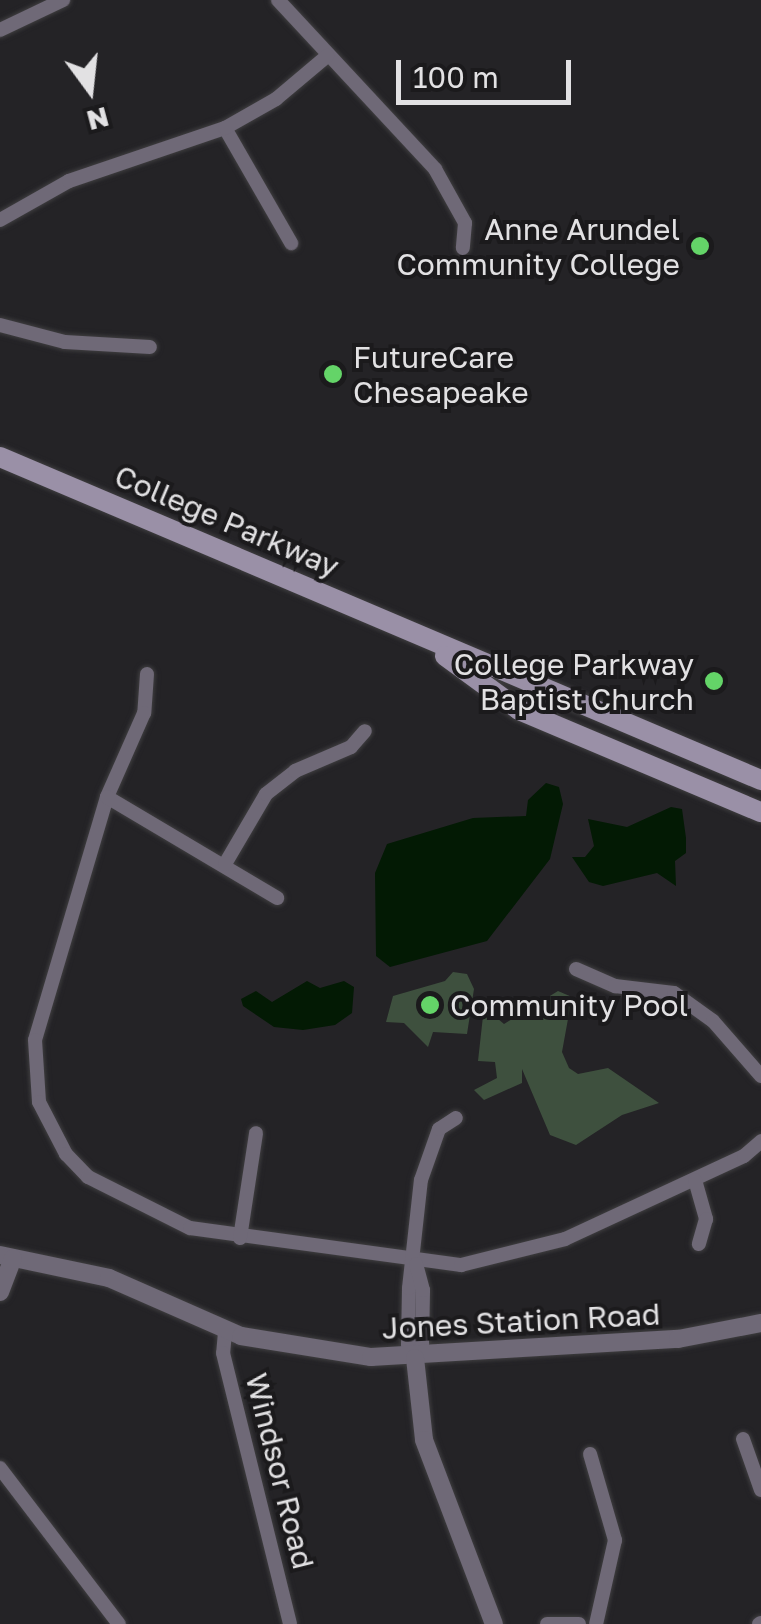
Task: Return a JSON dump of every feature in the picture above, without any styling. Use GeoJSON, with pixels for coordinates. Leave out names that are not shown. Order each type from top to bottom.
{"type":"FeatureCollection","features":[{"type":"Feature","properties":{"kind":"main road","name":"College Parkway"},"geometry":{"type":"LineString","coordinates":[[0,457],[428,644],[627,722],[761,780]]}},
{"type":"Feature","properties":{"kind":"main road","name":"College Parkway"},"geometry":{"type":"LineString","coordinates":[[428,644],[519,710],[761,812]]}},
{"type":"Feature","properties":{"kind":"main road"},"geometry":{"type":"LineString","coordinates":[[519,710],[607,733],[627,722],[638,750],[689,781]]}},
{"type":"Feature","properties":{"kind":"street"},"geometry":{"type":"LineString","coordinates":[[0,30],[64,0]]}},
{"type":"Feature","properties":{"kind":"street"},"geometry":{"type":"LineString","coordinates":[[278,0],[435,169],[465,223],[463,248]]}},
{"type":"Feature","properties":{"kind":"street"},"geometry":{"type":"LineString","coordinates":[[0,220],[68,181],[225,128],[276,99],[327,56]]}},
{"type":"Feature","properties":{"kind":"street"},"geometry":{"type":"LineString","coordinates":[[225,128],[291,243]]}},
{"type":"Feature","properties":{"kind":"street"},"geometry":{"type":"LineString","coordinates":[[0,325],[64,342],[150,346]]}},
{"type":"Feature","properties":{"kind":"street"},"geometry":{"type":"LineString","coordinates":[[148,674],[144,714],[107,796],[36,1040],[38,1102],[58,1142],[88,1177],[190,1228],[416,1263],[504,1257],[566,1238],[695,1180],[761,1141]]}},
{"type":"Feature","properties":{"kind":"street"},"geometry":{"type":"LineString","coordinates":[[225,864],[266,794],[295,771],[351,747],[365,731]]}},
{"type":"Feature","properties":{"kind":"street"},"geometry":{"type":"LineString","coordinates":[[107,796],[277,898]]}},
{"type":"Feature","properties":{"kind":"street"},"geometry":{"type":"LineString","coordinates":[[576,969],[615,986],[674,993],[713,1021],[761,1076]]}},
{"type":"Feature","properties":{"kind":"street"},"geometry":{"type":"LineString","coordinates":[[456,1118],[439,1129],[428,1150],[416,1263],[423,1290],[422,1344],[415,1358],[424,1440],[494,1624]]}},
{"type":"Feature","properties":{"kind":"street"},"geometry":{"type":"LineString","coordinates":[[240,1238],[256,1133]]}},
{"type":"Feature","properties":{"kind":"street"},"geometry":{"type":"LineString","coordinates":[[695,1180],[706,1219],[699,1244]]}},
{"type":"Feature","properties":{"kind":"street"},"geometry":{"type":"LineString","coordinates":[[0,1292],[6,1256]]}},
{"type":"Feature","properties":{"kind":"street","name":"Jones Station Road"},"geometry":{"type":"LineString","coordinates":[[6,1256],[108,1278],[225,1332],[298,1348],[415,1358],[678,1339],[761,1323]]}},
{"type":"Feature","properties":{"kind":"street","name":"Windsor Road"},"geometry":{"type":"LineString","coordinates":[[225,1332],[223,1353],[290,1624]]}},
{"type":"Feature","properties":{"kind":"street"},"geometry":{"type":"LineString","coordinates":[[743,1439],[761,1490]]}},
{"type":"Feature","properties":{"kind":"street"},"geometry":{"type":"LineString","coordinates":[[590,1454],[615,1540],[596,1624]]}},
{"type":"Feature","properties":{"kind":"street"},"geometry":{"type":"LineString","coordinates":[[0,1468],[119,1624]]}},
{"type":"Feature","properties":{"kind":"street"},"geometry":{"type":"LineString","coordinates":[[547,1624],[580,1624]]}},
{"type":"Feature","properties":{"kind":"shaded area"},"geometry":{"type":"Polygon","coordinates":[[[546,783],[559,787],[563,804],[550,859],[487,941],[390,967],[376,956],[375,873],[387,844],[473,818],[526,816],[528,800],[546,783]]]}},
{"type":"Feature","properties":{"kind":"shaded area"},"geometry":{"type":"Polygon","coordinates":[[[671,807],[682,809],[686,838],[686,853],[675,861],[676,886],[657,873],[603,886],[589,882],[572,857],[585,857],[594,846],[588,819],[627,827],[671,807]]]}},
{"type":"Feature","properties":{"kind":"shaded area","name":"Community Pool"},"geometry":{"type":"Polygon","coordinates":[[[453,972],[467,974],[474,989],[467,1034],[433,1032],[428,1047],[404,1023],[386,1022],[393,996],[445,981],[453,972]]]}},
{"type":"Feature","properties":{"kind":"shaded area"},"geometry":{"type":"Polygon","coordinates":[[[307,981],[320,988],[344,981],[354,987],[352,1013],[335,1025],[303,1030],[274,1027],[243,1006],[241,999],[256,991],[272,1002],[307,981]]]}},
{"type":"Feature","properties":{"kind":"shaded area"},"geometry":{"type":"Polygon","coordinates":[[[558,991],[572,997],[562,1052],[569,1068],[578,1074],[608,1068],[659,1103],[622,1115],[576,1145],[550,1135],[522,1069],[522,1083],[484,1100],[474,1090],[497,1078],[495,1062],[478,1061],[484,1007],[504,1024],[558,991]]]}},
{"type":"Feature","properties":{"kind":"place","name":"Anne Arundel Community College"},"geometry":{"type":"Point","coordinates":[700,246]}},
{"type":"Feature","properties":{"kind":"place","name":"FutureCare Chesapeake"},"geometry":{"type":"Point","coordinates":[333,374]}},
{"type":"Feature","properties":{"kind":"place","name":"College Parkway Baptist Church"},"geometry":{"type":"Point","coordinates":[714,681]}},
{"type":"Feature","properties":{"kind":"place","name":"Community Pool"},"geometry":{"type":"Point","coordinates":[430,1005]}}]}
